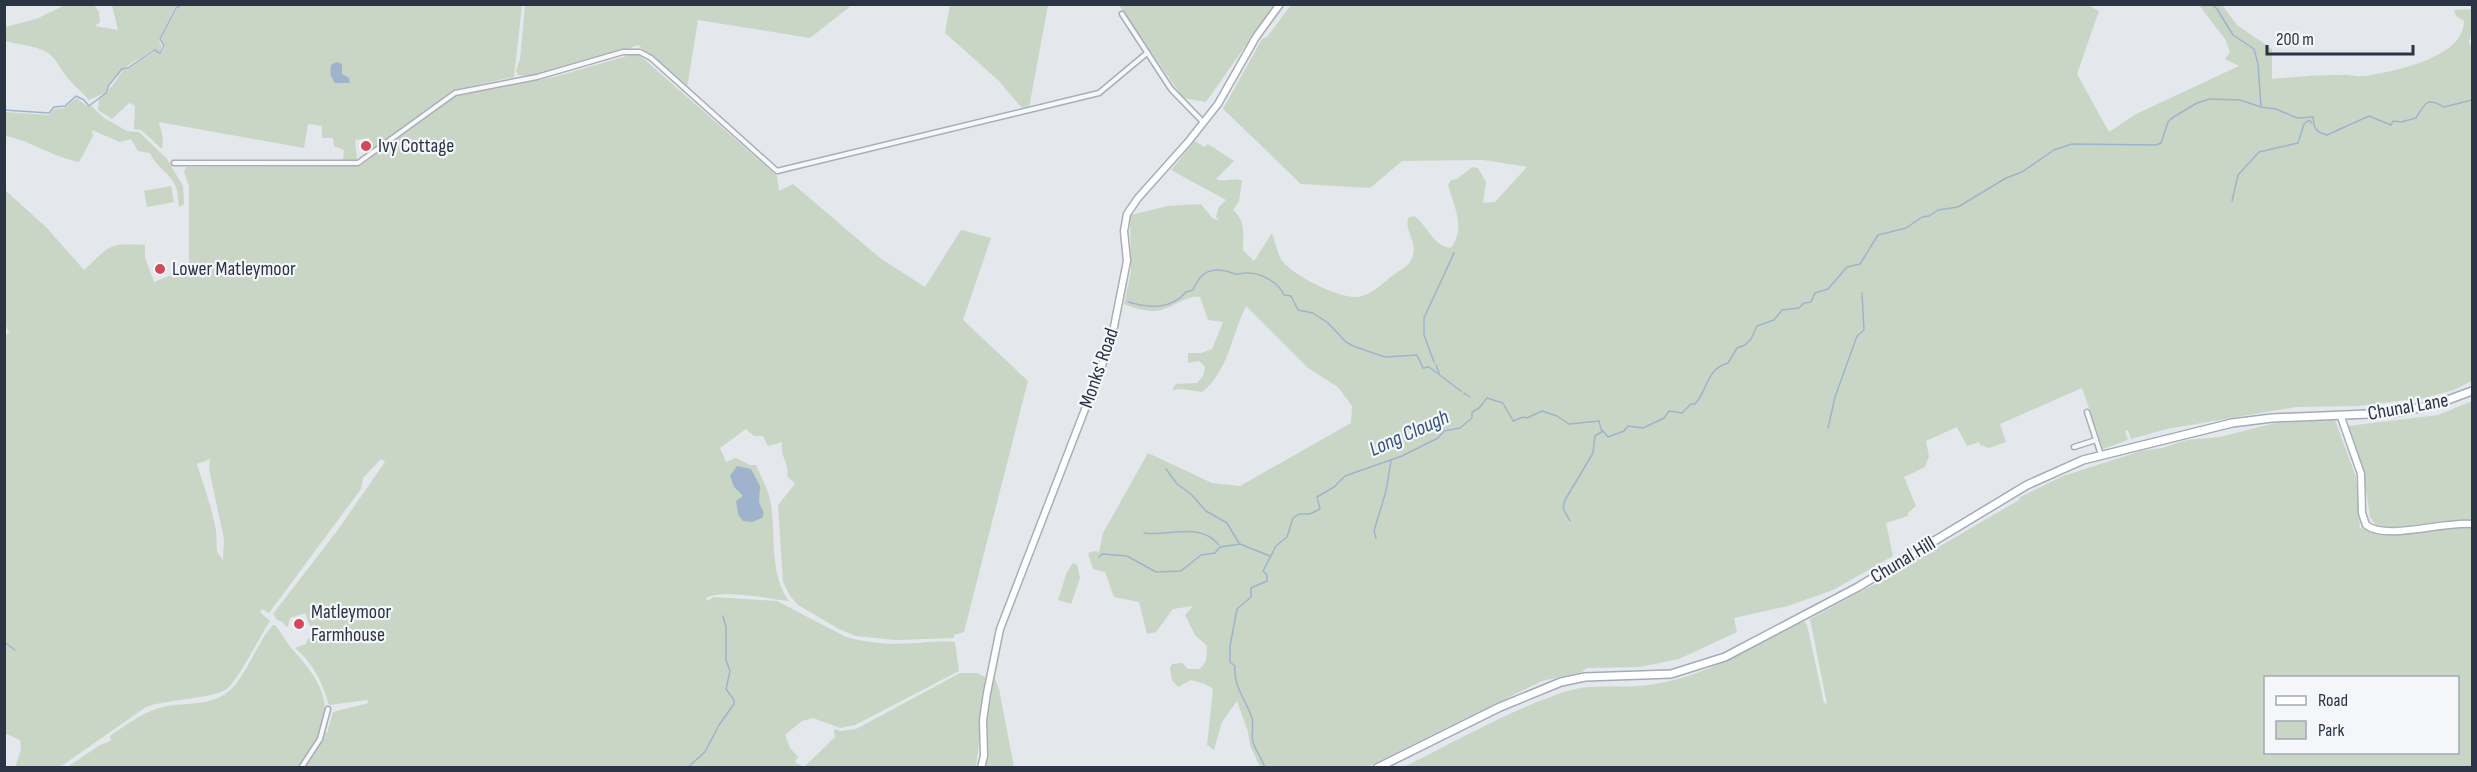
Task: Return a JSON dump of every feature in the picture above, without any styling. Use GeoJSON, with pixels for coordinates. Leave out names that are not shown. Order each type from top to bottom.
{"type":"FeatureCollection","features":[{"type":"Feature","properties":{"kind":"main road","name":"Chunal Lane"},"geometry":{"type":"LineString","coordinates":[[2341,417],[2370,416],[2415,409],[2453,399],[2472,391]]}},
{"type":"Feature","properties":{"kind":"main road","name":"Chunal Hill"},"geometry":{"type":"LineString","coordinates":[[1377,768],[1520,697],[1572,678],[1671,674],[1719,659],[1839,597],[2027,485],[2065,467],[2101,455],[2232,423],[2272,418],[2341,417]]}},
{"type":"Feature","properties":{"kind":"street","name":"Monks' Road"},"geometry":{"type":"LineString","coordinates":[[981,768],[984,756],[983,720],[1000,629],[1111,342],[1127,261],[1124,231],[1127,214],[1218,104],[1256,37],[1280,4]]}},
{"type":"Feature","properties":{"kind":"street"},"geometry":{"type":"LineString","coordinates":[[1122,14],[1181,101],[1204,123]]}},
{"type":"Feature","properties":{"kind":"street"},"geometry":{"type":"LineString","coordinates":[[174,163],[180,165],[358,163],[364,161],[454,93],[537,77],[632,51],[651,58],[777,171],[1093,95],[1105,88],[1147,53]]}},
{"type":"Feature","properties":{"kind":"street"},"geometry":{"type":"LineString","coordinates":[[2087,412],[2101,455]]}},
{"type":"Feature","properties":{"kind":"street"},"geometry":{"type":"LineString","coordinates":[[2341,417],[2361,474],[2362,513],[2366,525],[2378,532],[2409,530],[2442,524],[2472,524]]}},
{"type":"Feature","properties":{"kind":"street"},"geometry":{"type":"LineString","coordinates":[[2074,447],[2096,441]]}},
{"type":"Feature","properties":{"kind":"street"},"geometry":{"type":"LineString","coordinates":[[301,768],[320,739],[328,709]]}},
{"type":"Feature","properties":{"kind":"green space"},"geometry":{"type":"Polygon","coordinates":[[[65,5],[94,5],[99,12],[100,22],[95,26],[118,30],[112,5],[181,5],[175,7],[159,40],[162,47],[159,52],[153,49],[125,68],[113,78],[105,93],[89,100],[48,53],[5,41],[5,27],[36,19],[65,5]]]}},
{"type":"Feature","properties":{"kind":"green space"},"geometry":{"type":"Polygon","coordinates":[[[185,5],[522,5],[514,77],[453,90],[372,152],[369,138],[355,140],[357,160],[343,160],[344,150],[334,146],[333,138],[322,138],[322,126],[308,124],[304,148],[159,122],[163,138],[162,149],[141,130],[134,129],[135,106],[129,103],[112,119],[98,110],[99,98],[123,70],[154,51],[161,53],[165,47],[161,39],[177,8],[185,5]]]}},
{"type":"Feature","properties":{"kind":"green space"},"geometry":{"type":"Polygon","coordinates":[[[525,5],[852,5],[810,38],[698,20],[687,88],[638,45],[543,74],[518,75],[516,71],[520,59],[525,5]]]}},
{"type":"Feature","properties":{"kind":"green space"},"geometry":{"type":"Polygon","coordinates":[[[950,5],[1048,5],[1029,108],[1021,107],[999,81],[945,33],[950,5]]]}},
{"type":"Feature","properties":{"kind":"green space"},"geometry":{"type":"Polygon","coordinates":[[[1119,5],[1274,5],[1206,102],[1183,98],[1119,5]]]}},
{"type":"Feature","properties":{"kind":"green space"},"geometry":{"type":"Polygon","coordinates":[[[1291,5],[2088,5],[2099,11],[2077,74],[2109,132],[2136,114],[2239,66],[2225,59],[2230,52],[2225,39],[2199,5],[2222,5],[2237,25],[2272,49],[2272,79],[2322,75],[2366,76],[2410,66],[2441,53],[2453,44],[2461,34],[2464,21],[2456,16],[2454,10],[2472,9],[2472,30],[2469,43],[2472,47],[2472,381],[2454,390],[2424,398],[2358,406],[2296,407],[2167,429],[2131,439],[2128,430],[2125,431],[2128,440],[2103,449],[2082,388],[2000,424],[2006,442],[1989,448],[1980,445],[1979,442],[1967,446],[1957,427],[1926,441],[1929,456],[1925,467],[1904,477],[1916,506],[1908,513],[1908,516],[1886,523],[1893,556],[1833,590],[1788,606],[1734,618],[1737,632],[1679,659],[1640,667],[1587,668],[1582,672],[1542,681],[1367,767],[1260,767],[1250,745],[1237,701],[1222,722],[1214,750],[1207,745],[1213,689],[1191,680],[1178,687],[1172,680],[1170,668],[1172,664],[1182,663],[1188,669],[1200,669],[1206,661],[1207,646],[1195,635],[1185,615],[1193,606],[1173,609],[1156,632],[1147,634],[1139,602],[1114,597],[1105,572],[1093,569],[1088,553],[1099,552],[1103,533],[1148,453],[1212,483],[1240,486],[1351,423],[1352,406],[1338,387],[1308,368],[1246,306],[1224,363],[1211,384],[1202,392],[1172,390],[1176,384],[1197,383],[1203,376],[1205,367],[1199,361],[1188,363],[1188,353],[1201,353],[1212,349],[1223,322],[1208,320],[1200,297],[1185,299],[1157,311],[1142,310],[1124,304],[1131,272],[1130,215],[1168,206],[1201,204],[1212,218],[1219,221],[1216,217],[1219,207],[1226,200],[1171,170],[1195,141],[1204,147],[1208,144],[1234,161],[1216,179],[1242,181],[1239,201],[1233,210],[1242,224],[1243,250],[1254,261],[1272,233],[1281,259],[1295,272],[1328,290],[1350,297],[1358,297],[1376,289],[1410,262],[1414,249],[1408,229],[1408,218],[1414,216],[1434,239],[1451,248],[1458,233],[1458,225],[1456,209],[1448,185],[1451,180],[1457,179],[1472,167],[1478,168],[1486,182],[1483,203],[1495,202],[1527,167],[1484,160],[1402,161],[1370,188],[1301,184],[1223,109],[1262,39],[1267,37],[1291,5]]]}},
{"type":"Feature","properties":{"kind":"green space"},"geometry":{"type":"Polygon","coordinates":[[[637,53],[777,176],[779,191],[793,184],[880,258],[925,287],[961,230],[991,238],[963,320],[1028,381],[964,632],[954,635],[954,638],[896,640],[856,636],[839,629],[798,605],[783,582],[778,505],[795,484],[787,476],[782,442],[768,446],[763,436],[754,436],[746,429],[720,448],[726,462],[736,458],[750,465],[756,465],[769,494],[778,579],[789,601],[734,594],[714,595],[706,598],[707,601],[714,597],[777,601],[846,637],[862,641],[896,644],[955,642],[959,671],[855,725],[840,728],[813,718],[802,721],[785,735],[790,748],[798,757],[795,762],[804,767],[304,767],[324,737],[324,731],[327,733],[333,712],[369,703],[367,700],[329,705],[317,674],[295,648],[306,644],[308,639],[314,637],[305,613],[290,618],[286,627],[273,614],[337,531],[385,462],[381,459],[363,478],[361,489],[269,613],[262,609],[260,612],[270,621],[228,688],[201,697],[146,707],[60,767],[15,767],[21,750],[20,740],[4,733],[4,337],[9,332],[4,322],[5,190],[47,228],[84,270],[110,247],[124,244],[145,245],[145,257],[154,282],[189,268],[189,186],[184,172],[186,167],[360,166],[455,96],[554,77],[637,53]],[[210,459],[197,464],[216,530],[217,552],[223,560],[224,539],[209,469],[210,459]]]}},
{"type":"Feature","properties":{"kind":"green space"},"geometry":{"type":"Polygon","coordinates":[[[76,98],[127,131],[139,132],[167,159],[183,186],[184,204],[179,207],[176,187],[150,153],[138,151],[131,139],[120,142],[92,130],[93,136],[79,162],[5,136],[5,112],[49,115],[54,109],[64,108],[76,98]]]}},
{"type":"Feature","properties":{"kind":"green space"},"geometry":{"type":"Polygon","coordinates":[[[171,186],[174,202],[147,207],[144,191],[171,186]]]}},
{"type":"Feature","properties":{"kind":"green space"},"geometry":{"type":"Polygon","coordinates":[[[2472,401],[2472,523],[2443,521],[2409,528],[2380,527],[2375,524],[2370,517],[2363,470],[2348,426],[2438,415],[2472,401]]]}},
{"type":"Feature","properties":{"kind":"green space"},"geometry":{"type":"Polygon","coordinates":[[[2335,420],[2356,477],[2360,528],[2381,534],[2472,526],[2472,767],[1402,768],[1483,726],[1567,691],[1597,687],[1649,685],[1690,676],[1729,660],[1804,621],[1807,625],[1824,703],[1827,704],[1810,619],[1877,583],[2019,500],[2020,497],[2063,476],[2141,451],[2162,448],[2187,440],[2220,437],[2275,423],[2335,420]]]}},
{"type":"Feature","properties":{"kind":"green space"},"geometry":{"type":"Polygon","coordinates":[[[1073,563],[1077,565],[1080,578],[1071,604],[1058,600],[1067,572],[1073,563]]]}},
{"type":"Feature","properties":{"kind":"green space"},"geometry":{"type":"Polygon","coordinates":[[[273,625],[304,662],[324,698],[324,718],[320,732],[298,767],[66,768],[100,745],[111,741],[110,736],[151,711],[167,706],[209,701],[230,691],[273,625]]]}},
{"type":"Feature","properties":{"kind":"green space"},"geometry":{"type":"Polygon","coordinates":[[[960,673],[977,673],[987,678],[976,767],[804,767],[835,737],[834,729],[841,731],[856,729],[960,673]]]}},
{"type":"Feature","properties":{"kind":"green space"},"geometry":{"type":"Polygon","coordinates":[[[994,676],[999,689],[1014,767],[983,768],[986,756],[985,719],[994,676]]]}},
{"type":"Feature","properties":{"kind":"water"},"geometry":{"type":"Polygon","coordinates":[[[336,62],[342,64],[342,74],[349,78],[350,83],[333,81],[331,65],[336,62]]]}},
{"type":"Feature","properties":{"kind":"water"},"geometry":{"type":"Polygon","coordinates":[[[737,466],[751,469],[760,486],[759,502],[764,513],[762,518],[752,522],[743,521],[738,514],[736,501],[743,496],[734,487],[730,476],[737,466]]]}},
{"type":"Feature","properties":{"kind":"waterway"},"geometry":{"type":"LineString","coordinates":[[4,110],[49,113],[54,107],[65,106],[76,96],[89,106],[106,93],[109,85],[122,69],[128,68],[154,50],[160,53],[164,46],[160,39],[176,8],[183,4]]}},
{"type":"Feature","properties":{"kind":"waterway"},"geometry":{"type":"LineString","coordinates":[[2211,4],[2217,9],[2233,35],[2254,49],[2258,64],[2261,107]]}},
{"type":"Feature","properties":{"kind":"waterway","name":"Long Clough"},"geometry":{"type":"LineString","coordinates":[[1265,768],[1253,742],[1252,718],[1236,680],[1235,666],[1230,662],[1230,646],[1237,609],[1251,597],[1251,588],[1267,581],[1267,575],[1263,571],[1276,546],[1287,537],[1293,518],[1299,514],[1310,514],[1320,509],[1317,497],[1334,487],[1345,476],[1402,456],[1438,438],[1444,431],[1460,428],[1472,418],[1472,412],[1479,408],[1487,398],[1503,403],[1513,421],[1542,411],[1557,416],[1569,424],[1599,421],[1601,429],[1608,437],[1624,431],[1628,426],[1643,428],[1664,418],[1669,411],[1682,413],[1691,404],[1695,404],[1711,375],[1728,363],[1737,348],[1745,345],[1751,339],[1757,326],[1774,320],[1782,310],[1799,308],[1804,303],[1811,302],[1815,293],[1828,289],[1847,267],[1860,264],[1878,235],[1906,228],[1938,210],[1958,207],[2006,178],[2022,172],[2054,150],[2072,144],[2156,145],[2161,143],[2168,122],[2172,118],[2197,103],[2210,99],[2240,100],[2276,109],[2297,118],[2313,117],[2316,129],[2327,135],[2369,116],[2391,125],[2393,121],[2401,122],[2416,118],[2424,105],[2430,102],[2444,107],[2472,100]]}},
{"type":"Feature","properties":{"kind":"waterway"},"geometry":{"type":"LineString","coordinates":[[2232,201],[2238,175],[2259,152],[2298,143],[2304,124],[2309,120],[2312,123]]}},
{"type":"Feature","properties":{"kind":"waterway"},"geometry":{"type":"LineString","coordinates":[[1434,362],[1424,335],[1424,318],[1454,253]]}},
{"type":"Feature","properties":{"kind":"waterway"},"geometry":{"type":"LineString","coordinates":[[1128,302],[1144,306],[1167,305],[1193,290],[1201,276],[1209,271],[1256,274],[1268,278],[1284,295],[1291,296],[1298,310],[1313,313],[1328,323],[1353,346],[1385,357],[1417,355],[1423,368],[1429,367],[1461,391]]}},
{"type":"Feature","properties":{"kind":"waterway"},"geometry":{"type":"LineString","coordinates":[[1828,428],[1835,397],[1857,336],[1864,330],[1862,293]]}},
{"type":"Feature","properties":{"kind":"waterway"},"geometry":{"type":"LineString","coordinates":[[1436,365],[1439,373]]}},
{"type":"Feature","properties":{"kind":"waterway"},"geometry":{"type":"LineString","coordinates":[[1464,393],[1470,397]]}},
{"type":"Feature","properties":{"kind":"waterway"},"geometry":{"type":"LineString","coordinates":[[1570,521],[1563,508],[1565,500],[1593,453],[1595,436],[1603,431]]}},
{"type":"Feature","properties":{"kind":"waterway"},"geometry":{"type":"LineString","coordinates":[[1376,538],[1374,531],[1386,491],[1391,461]]}},
{"type":"Feature","properties":{"kind":"waterway"},"geometry":{"type":"LineString","coordinates":[[1166,469],[1177,484],[1191,494],[1206,511],[1227,523],[1239,543]]}},
{"type":"Feature","properties":{"kind":"waterway"},"geometry":{"type":"LineString","coordinates":[[1144,533],[1193,532],[1211,538],[1219,545]]}},
{"type":"Feature","properties":{"kind":"waterway"},"geometry":{"type":"LineString","coordinates":[[1099,557],[1102,554],[1127,556],[1156,572],[1181,571],[1201,555],[1215,553],[1220,547],[1240,544],[1270,556]]}},
{"type":"Feature","properties":{"kind":"waterway"},"geometry":{"type":"LineString","coordinates":[[687,768],[705,752],[719,725],[734,704],[734,700],[726,689],[730,671],[726,660],[726,627],[723,616]]}},
{"type":"Feature","properties":{"kind":"waterway"},"geometry":{"type":"LineString","coordinates":[[4,642],[15,650]]}},
{"type":"Feature","properties":{"kind":"place","name":"Ivy Cottage"},"geometry":{"type":"Point","coordinates":[366,146]}},
{"type":"Feature","properties":{"kind":"place","name":"Lower Matleymoor"},"geometry":{"type":"Point","coordinates":[160,269]}},
{"type":"Feature","properties":{"kind":"place","name":"Matleymoor Farmhouse"},"geometry":{"type":"Point","coordinates":[299,624]}}]}
